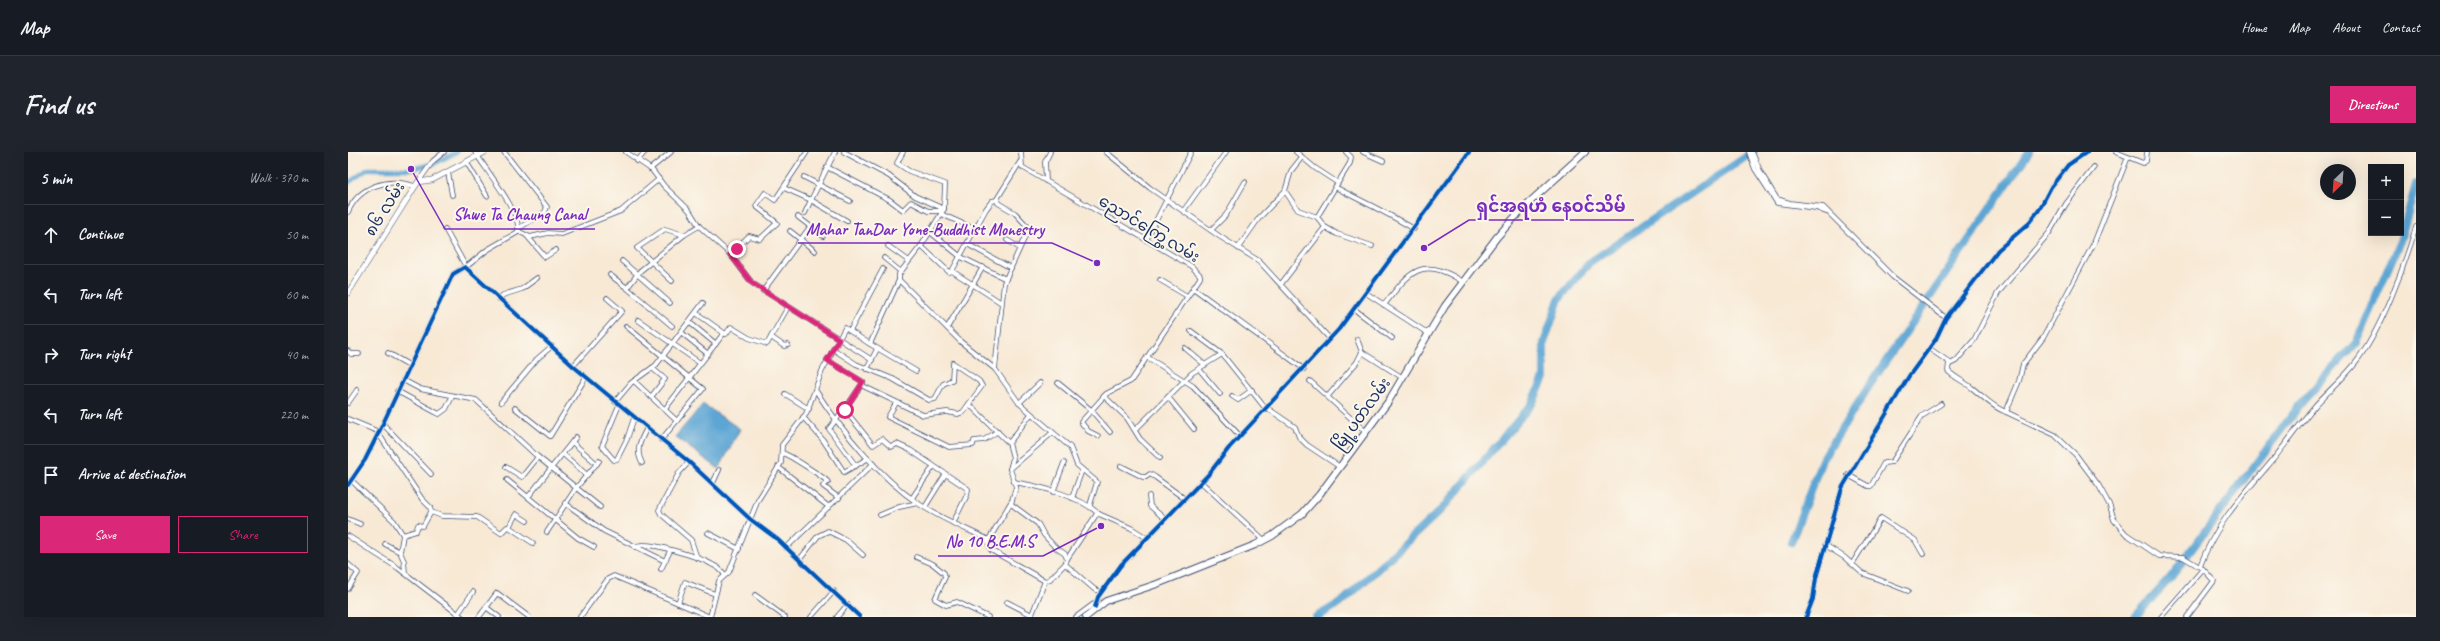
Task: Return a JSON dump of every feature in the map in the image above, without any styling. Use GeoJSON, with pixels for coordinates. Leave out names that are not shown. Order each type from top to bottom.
{"type":"FeatureCollection","features":[{"type":"Feature","properties":{"kind":"main road","name":"မြို့ပတ်လမ်း"},"geometry":{"type":"LineString","coordinates":[[1086,617],[1095,605],[1188,572],[1264,540],[1302,514],[1340,467],[1403,378],[1429,334],[1463,282],[1497,237],[1523,208],[1585,152]]}},
{"type":"Feature","properties":{"kind":"street"},"geometry":{"type":"LineString","coordinates":[[348,212],[354,199],[366,189],[392,182],[416,184],[425,170],[444,152]]}},
{"type":"Feature","properties":{"kind":"street","name":"၈၆ လမ်း"},"geometry":{"type":"LineString","coordinates":[[348,293],[351,283],[416,184],[432,180],[467,163],[477,154],[485,152]]}},
{"type":"Feature","properties":{"kind":"street"},"geometry":{"type":"LineString","coordinates":[[348,485],[383,424],[409,365],[453,274],[460,268],[466,267],[487,250],[545,212],[547,207],[504,152]]}},
{"type":"Feature","properties":{"kind":"street"},"geometry":{"type":"LineString","coordinates":[[626,152],[650,169],[664,186],[689,210],[699,226],[730,254],[744,274],[763,291],[872,360]]}},
{"type":"Feature","properties":{"kind":"street"},"geometry":{"type":"LineString","coordinates":[[637,161],[645,152]]}},
{"type":"Feature","properties":{"kind":"street"},"geometry":{"type":"LineString","coordinates":[[650,169],[671,152]]}},
{"type":"Feature","properties":{"kind":"street"},"geometry":{"type":"LineString","coordinates":[[730,254],[748,237],[758,240],[770,228],[774,227],[777,223],[756,206],[765,193],[775,200],[807,152]]}},
{"type":"Feature","properties":{"kind":"street"},"geometry":{"type":"LineString","coordinates":[[805,212],[835,152]]}},
{"type":"Feature","properties":{"kind":"street"},"geometry":{"type":"LineString","coordinates":[[844,152],[884,173],[914,196],[975,229]]}},
{"type":"Feature","properties":{"kind":"street"},"geometry":{"type":"LineString","coordinates":[[870,344],[899,280],[898,277],[921,246],[942,212],[945,184],[909,171],[897,163],[903,152]]}},
{"type":"Feature","properties":{"kind":"street"},"geometry":{"type":"LineString","coordinates":[[952,271],[992,201],[997,200],[1022,160],[1021,152]]}},
{"type":"Feature","properties":{"kind":"street"},"geometry":{"type":"LineString","coordinates":[[1046,180],[1046,162],[1050,152]]}},
{"type":"Feature","properties":{"kind":"street"},"geometry":{"type":"LineString","coordinates":[[1106,152],[1167,199],[1259,261],[1330,340]]}},
{"type":"Feature","properties":{"kind":"street"},"geometry":{"type":"LineString","coordinates":[[1146,240],[1191,152]]}},
{"type":"Feature","properties":{"kind":"street"},"geometry":{"type":"LineString","coordinates":[[1184,210],[1226,152]]}},
{"type":"Feature","properties":{"kind":"street"},"geometry":{"type":"LineString","coordinates":[[1296,152],[1337,185],[1394,216],[1414,229]]}},
{"type":"Feature","properties":{"kind":"street"},"geometry":{"type":"LineString","coordinates":[[1317,217],[1350,163],[1351,157],[1346,152]]}},
{"type":"Feature","properties":{"kind":"street"},"geometry":{"type":"LineString","coordinates":[[1363,152],[1383,162]]}},
{"type":"Feature","properties":{"kind":"street"},"geometry":{"type":"LineString","coordinates":[[1076,617],[1095,605],[1101,592],[1121,565],[1201,482],[1240,436],[1330,340],[1414,229],[1469,152]]}},
{"type":"Feature","properties":{"kind":"street"},"geometry":{"type":"LineString","coordinates":[[1749,152],[1756,168],[1777,203],[1816,208],[1828,213],[1893,277],[1919,299],[1946,318]]}},
{"type":"Feature","properties":{"kind":"street"},"geometry":{"type":"LineString","coordinates":[[1752,152],[1756,168]]}},
{"type":"Feature","properties":{"kind":"street"},"geometry":{"type":"LineString","coordinates":[[1806,617],[1813,599],[1816,578],[1825,545],[1842,488],[1848,475],[1863,455],[1909,376],[1930,349],[1946,318],[1998,250],[2026,225],[2039,210],[2051,187],[2068,166],[2087,152]]}},
{"type":"Feature","properties":{"kind":"street"},"geometry":{"type":"LineString","coordinates":[[2116,152],[2145,162],[2147,152]]}},
{"type":"Feature","properties":{"kind":"street"},"geometry":{"type":"LineString","coordinates":[[477,154],[497,183],[518,229],[527,236],[545,257],[556,250]]}},
{"type":"Feature","properties":{"kind":"street"},"geometry":{"type":"LineString","coordinates":[[1238,248],[1259,218],[1285,191],[1290,171],[1302,157]]}},
{"type":"Feature","properties":{"kind":"street"},"geometry":{"type":"LineString","coordinates":[[2006,412],[2019,381],[2023,364],[2043,338],[2094,243],[2128,157]]}},
{"type":"Feature","properties":{"kind":"street","name":"ညောင်ကြွေ့လမ်း"},"geometry":{"type":"LineString","coordinates":[[1022,160],[1021,166],[1198,271],[1200,278],[1128,384],[1104,396]]}},
{"type":"Feature","properties":{"kind":"street"},"geometry":{"type":"LineString","coordinates":[[467,163],[487,196]]}},
{"type":"Feature","properties":{"kind":"street"},"geometry":{"type":"LineString","coordinates":[[827,167],[890,200],[904,210],[911,202],[928,212],[942,212]]}},
{"type":"Feature","properties":{"kind":"street"},"geometry":{"type":"LineString","coordinates":[[2094,167],[2066,204],[2049,233],[1998,293],[1974,340],[1956,361],[1950,364],[1948,371],[1973,388],[1993,406],[2055,435],[2076,454],[2100,486],[2110,506],[2114,520],[2126,534],[2159,556],[2183,557],[2200,566],[2214,581],[2187,617]]}},
{"type":"Feature","properties":{"kind":"street"},"geometry":{"type":"LineString","coordinates":[[448,172],[452,195]]}},
{"type":"Feature","properties":{"kind":"street"},"geometry":{"type":"LineString","coordinates":[[804,177],[850,200]]}},
{"type":"Feature","properties":{"kind":"street"},"geometry":{"type":"LineString","coordinates":[[527,236],[562,234],[621,212],[659,179]]}},
{"type":"Feature","properties":{"kind":"street"},"geometry":{"type":"LineString","coordinates":[[1211,230],[1226,215],[1245,182]]}},
{"type":"Feature","properties":{"kind":"street"},"geometry":{"type":"LineString","coordinates":[[784,188],[811,200],[847,221]]}},
{"type":"Feature","properties":{"kind":"street"},"geometry":{"type":"LineString","coordinates":[[1285,191],[1298,210],[1317,217],[1325,227],[1372,246]]}},
{"type":"Feature","properties":{"kind":"street"},"geometry":{"type":"LineString","coordinates":[[995,369],[1000,302],[1006,279],[1018,247],[1028,230],[1028,225],[1015,213],[998,203],[997,200]]}},
{"type":"Feature","properties":{"kind":"street"},"geometry":{"type":"LineString","coordinates":[[798,217],[823,236]]}},
{"type":"Feature","properties":{"kind":"street"},"geometry":{"type":"LineString","coordinates":[[628,288],[637,275],[684,235],[699,226]]}},
{"type":"Feature","properties":{"kind":"street"},"geometry":{"type":"LineString","coordinates":[[763,291],[810,227]]}},
{"type":"Feature","properties":{"kind":"street"},"geometry":{"type":"LineString","coordinates":[[1281,284],[1325,227]]}},
{"type":"Feature","properties":{"kind":"street"},"geometry":{"type":"LineString","coordinates":[[2161,617],[2200,566],[2216,530],[2232,508],[2277,456],[2314,407],[2354,364],[2382,317],[2405,265],[2416,227]]}},
{"type":"Feature","properties":{"kind":"street"},"geometry":{"type":"LineString","coordinates":[[445,229],[466,267],[499,299],[573,366],[713,483],[750,519],[800,560],[860,617]]}},
{"type":"Feature","properties":{"kind":"street"},"geometry":{"type":"LineString","coordinates":[[672,281],[651,263],[637,248],[665,229],[684,235]]}},
{"type":"Feature","properties":{"kind":"street"},"geometry":{"type":"LineString","coordinates":[[790,231],[815,251]]}},
{"type":"Feature","properties":{"kind":"street"},"geometry":{"type":"LineString","coordinates":[[930,232],[961,257],[1006,279]]}},
{"type":"Feature","properties":{"kind":"street"},"geometry":{"type":"LineString","coordinates":[[1007,240],[1018,247]]}},
{"type":"Feature","properties":{"kind":"street"},"geometry":{"type":"LineString","coordinates":[[967,244],[1011,268]]}},
{"type":"Feature","properties":{"kind":"street"},"geometry":{"type":"LineString","coordinates":[[888,246],[909,261]]}},
{"type":"Feature","properties":{"kind":"street"},"geometry":{"type":"LineString","coordinates":[[921,246],[949,272],[952,271],[1000,302]]}},
{"type":"Feature","properties":{"kind":"street"},"geometry":{"type":"LineString","coordinates":[[884,258],[901,272]]}},
{"type":"Feature","properties":{"kind":"street"},"geometry":{"type":"LineString","coordinates":[[622,261],[670,303]]}},
{"type":"Feature","properties":{"kind":"street"},"geometry":{"type":"LineString","coordinates":[[947,328],[983,267]]}},
{"type":"Feature","properties":{"kind":"street"},"geometry":{"type":"LineString","coordinates":[[850,331],[883,269]]}},
{"type":"Feature","properties":{"kind":"street"},"geometry":{"type":"LineString","coordinates":[[1384,306],[1405,278],[1416,270],[1430,269],[1448,274],[1463,282]]}},
{"type":"Feature","properties":{"kind":"street"},"geometry":{"type":"LineString","coordinates":[[610,275],[628,288],[672,326]]}},
{"type":"Feature","properties":{"kind":"street"},"geometry":{"type":"LineString","coordinates":[[499,299],[503,295],[522,288],[537,278]]}},
{"type":"Feature","properties":{"kind":"street"},"geometry":{"type":"LineString","coordinates":[[899,280],[961,342],[995,369],[1019,403],[1030,414],[1070,447],[1075,462],[1082,470],[1097,482],[1090,505]]}},
{"type":"Feature","properties":{"kind":"street"},"geometry":{"type":"LineString","coordinates":[[1160,280],[1187,296]]}},
{"type":"Feature","properties":{"kind":"street"},"geometry":{"type":"LineString","coordinates":[[1193,288],[1304,369]]}},
{"type":"Feature","properties":{"kind":"street"},"geometry":{"type":"LineString","coordinates":[[1366,293],[1429,334]]}},
{"type":"Feature","properties":{"kind":"street"},"geometry":{"type":"LineString","coordinates":[[573,366],[622,312],[607,298]]}},
{"type":"Feature","properties":{"kind":"street"},"geometry":{"type":"LineString","coordinates":[[634,418],[627,439],[617,459],[614,460],[602,449],[602,446],[617,403],[634,381],[652,368],[664,356],[703,303]]}},
{"type":"Feature","properties":{"kind":"street"},"geometry":{"type":"LineString","coordinates":[[664,409],[724,333],[726,334],[732,327],[749,338],[767,344],[788,307]]}},
{"type":"Feature","properties":{"kind":"street"},"geometry":{"type":"LineString","coordinates":[[1354,309],[1392,338]]}},
{"type":"Feature","properties":{"kind":"street"},"geometry":{"type":"LineString","coordinates":[[696,314],[724,333]]}},
{"type":"Feature","properties":{"kind":"street"},"geometry":{"type":"LineString","coordinates":[[638,320],[700,363]]}},
{"type":"Feature","properties":{"kind":"street"},"geometry":{"type":"LineString","coordinates":[[689,322],[716,344]]}},
{"type":"Feature","properties":{"kind":"street"},"geometry":{"type":"LineString","coordinates":[[626,326],[664,356],[703,390],[661,440]]}},
{"type":"Feature","properties":{"kind":"street"},"geometry":{"type":"LineString","coordinates":[[580,617],[608,580],[614,576],[710,617],[719,581],[726,575],[739,549],[750,519],[782,459],[785,439],[808,409],[827,360],[845,328],[877,349],[916,371]]}},
{"type":"Feature","properties":{"kind":"street"},"geometry":{"type":"LineString","coordinates":[[1191,331],[1222,354],[1267,408],[1295,428],[1299,437],[1307,445],[1340,467]]}},
{"type":"Feature","properties":{"kind":"street"},"geometry":{"type":"LineString","coordinates":[[682,332],[708,354]]}},
{"type":"Feature","properties":{"kind":"street"},"geometry":{"type":"LineString","coordinates":[[771,337],[784,346],[788,345]]}},
{"type":"Feature","properties":{"kind":"street"},"geometry":{"type":"LineString","coordinates":[[1357,339],[1362,352],[1403,378]]}},
{"type":"Feature","properties":{"kind":"street"},"geometry":{"type":"LineString","coordinates":[[501,402],[537,359],[552,346]]}},
{"type":"Feature","properties":{"kind":"street"},"geometry":{"type":"LineString","coordinates":[[1185,348],[1205,366]]}},
{"type":"Feature","properties":{"kind":"street"},"geometry":{"type":"LineString","coordinates":[[827,360],[863,382],[862,384],[923,415],[946,412],[958,414],[969,404],[982,384],[953,363],[952,380],[944,384],[934,400],[925,399],[917,392],[867,369],[833,349]]}},
{"type":"Feature","properties":{"kind":"street"},"geometry":{"type":"LineString","coordinates":[[867,369],[877,349]]}},
{"type":"Feature","properties":{"kind":"street"},"geometry":{"type":"LineString","coordinates":[[1930,349],[1950,364]]}},
{"type":"Feature","properties":{"kind":"street"},"geometry":{"type":"LineString","coordinates":[[348,351],[351,354],[359,354]]}},
{"type":"Feature","properties":{"kind":"street"},"geometry":{"type":"LineString","coordinates":[[1328,396],[1358,362],[1362,352]]}},
{"type":"Feature","properties":{"kind":"street"},"geometry":{"type":"LineString","coordinates":[[388,354],[409,365]]}},
{"type":"Feature","properties":{"kind":"street"},"geometry":{"type":"LineString","coordinates":[[1135,430],[1184,381],[1222,354]]}},
{"type":"Feature","properties":{"kind":"street"},"geometry":{"type":"LineString","coordinates":[[1147,357],[1196,390],[1240,436]]}},
{"type":"Feature","properties":{"kind":"street"},"geometry":{"type":"LineString","coordinates":[[651,396],[665,379],[652,368]]}},
{"type":"Feature","properties":{"kind":"street"},"geometry":{"type":"LineString","coordinates":[[1199,369],[1220,394]]}},
{"type":"Feature","properties":{"kind":"street"},"geometry":{"type":"LineString","coordinates":[[515,408],[550,436],[586,376]]}},
{"type":"Feature","properties":{"kind":"street"},"geometry":{"type":"LineString","coordinates":[[403,380],[420,389],[452,397],[476,400],[538,457],[600,507]]}},
{"type":"Feature","properties":{"kind":"street"},"geometry":{"type":"LineString","coordinates":[[634,381],[677,421]]}},
{"type":"Feature","properties":{"kind":"street"},"geometry":{"type":"LineString","coordinates":[[1310,381],[1365,431]]}},
{"type":"Feature","properties":{"kind":"street"},"geometry":{"type":"LineString","coordinates":[[1019,403],[1040,383]]}},
{"type":"Feature","properties":{"kind":"street"},"geometry":{"type":"LineString","coordinates":[[1058,383],[1091,410],[1110,432]]}},
{"type":"Feature","properties":{"kind":"street"},"geometry":{"type":"LineString","coordinates":[[856,466],[829,431],[862,384]]}},
{"type":"Feature","properties":{"kind":"street"},"geometry":{"type":"LineString","coordinates":[[348,403],[357,390]]}},
{"type":"Feature","properties":{"kind":"street"},"geometry":{"type":"LineString","coordinates":[[1232,396],[1238,400],[1252,390]]}},
{"type":"Feature","properties":{"kind":"street"},"geometry":{"type":"LineString","coordinates":[[398,391],[439,414],[444,413],[452,397]]}},
{"type":"Feature","properties":{"kind":"street"},"geometry":{"type":"LineString","coordinates":[[816,391],[867,459],[918,503],[953,524],[988,541]]}},
{"type":"Feature","properties":{"kind":"street"},"geometry":{"type":"LineString","coordinates":[[785,394],[808,409]]}},
{"type":"Feature","properties":{"kind":"street"},"geometry":{"type":"LineString","coordinates":[[1098,436],[1088,430],[1081,423],[1104,396],[1127,418],[1141,440],[1160,458]]}},
{"type":"Feature","properties":{"kind":"street"},"geometry":{"type":"LineString","coordinates":[[1168,397],[1194,429]]}},
{"type":"Feature","properties":{"kind":"street"},"geometry":{"type":"LineString","coordinates":[[896,402],[888,417],[949,447],[973,445],[974,442],[984,440],[998,431]]}},
{"type":"Feature","properties":{"kind":"street"},"geometry":{"type":"LineString","coordinates":[[969,404],[1009,443],[1013,458],[1010,469],[1015,489],[1011,502],[988,541],[988,547],[1045,581]]}},
{"type":"Feature","properties":{"kind":"street"},"geometry":{"type":"LineString","coordinates":[[1848,475],[1868,486],[1871,486],[1884,463],[1892,462],[1922,416],[1941,404]]}},
{"type":"Feature","properties":{"kind":"street"},"geometry":{"type":"LineString","coordinates":[[845,410],[873,445],[882,439],[888,446],[897,444],[910,450],[969,490],[953,524]]}},
{"type":"Feature","properties":{"kind":"street"},"geometry":{"type":"LineString","coordinates":[[1009,443],[1030,414]]}},
{"type":"Feature","properties":{"kind":"street"},"geometry":{"type":"LineString","coordinates":[[803,417],[823,440],[843,471],[846,472],[867,459]]}},
{"type":"Feature","properties":{"kind":"street"},"geometry":{"type":"LineString","coordinates":[[348,419],[379,432],[422,500],[430,507],[431,512],[423,526],[418,525],[416,531],[403,535]]}},
{"type":"Feature","properties":{"kind":"street"},"geometry":{"type":"LineString","coordinates":[[383,424],[431,474]]}},
{"type":"Feature","properties":{"kind":"street"},"geometry":{"type":"LineString","coordinates":[[642,463],[637,454],[638,448],[647,428]]}},
{"type":"Feature","properties":{"kind":"street"},"geometry":{"type":"LineString","coordinates":[[1010,469],[1052,433]]}},
{"type":"Feature","properties":{"kind":"street"},"geometry":{"type":"LineString","coordinates":[[528,497],[576,437]]}},
{"type":"Feature","properties":{"kind":"street"},"geometry":{"type":"LineString","coordinates":[[547,532],[565,503],[598,462],[572,442]]}},
{"type":"Feature","properties":{"kind":"street"},"geometry":{"type":"LineString","coordinates":[[782,453],[790,455],[811,471],[826,478],[828,482],[823,486],[839,498]]}},
{"type":"Feature","properties":{"kind":"street"},"geometry":{"type":"LineString","coordinates":[[563,454],[588,475]]}},
{"type":"Feature","properties":{"kind":"street"},"geometry":{"type":"LineString","coordinates":[[506,467],[518,476],[522,477],[538,457]]}},
{"type":"Feature","properties":{"kind":"street"},"geometry":{"type":"LineString","coordinates":[[689,462],[679,473],[660,510],[660,514],[691,540],[697,558]]}},
{"type":"Feature","properties":{"kind":"street"},"geometry":{"type":"LineString","coordinates":[[1053,492],[1064,463]]}},
{"type":"Feature","properties":{"kind":"street"},"geometry":{"type":"LineString","coordinates":[[786,548],[873,464]]}},
{"type":"Feature","properties":{"kind":"street"},"geometry":{"type":"LineString","coordinates":[[1121,466],[1143,477],[1150,474],[1185,499]]}},
{"type":"Feature","properties":{"kind":"street"},"geometry":{"type":"LineString","coordinates":[[778,467],[829,507]]}},
{"type":"Feature","properties":{"kind":"street"},"geometry":{"type":"LineString","coordinates":[[912,498],[933,467]]}},
{"type":"Feature","properties":{"kind":"street"},"geometry":{"type":"LineString","coordinates":[[713,483],[719,470]]}},
{"type":"Feature","properties":{"kind":"street"},"geometry":{"type":"LineString","coordinates":[[1072,498],[1082,470]]}},
{"type":"Feature","properties":{"kind":"street"},"geometry":{"type":"LineString","coordinates":[[925,507],[945,475]]}},
{"type":"Feature","properties":{"kind":"street"},"geometry":{"type":"LineString","coordinates":[[351,480],[373,499],[402,530],[403,535],[400,552],[404,561],[405,573]]}},
{"type":"Feature","properties":{"kind":"street"},"geometry":{"type":"LineString","coordinates":[[507,480],[555,519],[594,547]]}},
{"type":"Feature","properties":{"kind":"street"},"geometry":{"type":"LineString","coordinates":[[1014,482],[1053,492],[1090,505],[1099,514],[1131,528],[1147,538]]}},
{"type":"Feature","properties":{"kind":"street"},"geometry":{"type":"LineString","coordinates":[[1201,482],[1264,540]]}},
{"type":"Feature","properties":{"kind":"street"},"geometry":{"type":"LineString","coordinates":[[1149,496],[1150,506],[1165,519]]}},
{"type":"Feature","properties":{"kind":"street"},"geometry":{"type":"LineString","coordinates":[[1011,502],[1038,524],[1043,533],[1055,547],[1066,554],[1067,559]]}},
{"type":"Feature","properties":{"kind":"street"},"geometry":{"type":"LineString","coordinates":[[565,503],[604,531],[665,561]]}},
{"type":"Feature","properties":{"kind":"street"},"geometry":{"type":"LineString","coordinates":[[880,515],[899,507],[918,503]]}},
{"type":"Feature","properties":{"kind":"street"},"geometry":{"type":"LineString","coordinates":[[431,512],[442,516],[477,518],[501,533],[509,527],[516,514],[528,521]]}},
{"type":"Feature","properties":{"kind":"street"},"geometry":{"type":"LineString","coordinates":[[1007,602],[1031,616],[1045,581],[1048,581],[1065,564],[1096,514],[1099,514]]}},
{"type":"Feature","properties":{"kind":"street"},"geometry":{"type":"LineString","coordinates":[[1852,564],[1881,518],[1915,540],[1923,554]]}},
{"type":"Feature","properties":{"kind":"street"},"geometry":{"type":"LineString","coordinates":[[348,519],[360,524]]}},
{"type":"Feature","properties":{"kind":"street"},"geometry":{"type":"LineString","coordinates":[[509,527],[533,543]]}},
{"type":"Feature","properties":{"kind":"street"},"geometry":{"type":"LineString","coordinates":[[800,560],[818,536],[828,531],[846,540],[863,555]]}},
{"type":"Feature","properties":{"kind":"street"},"geometry":{"type":"LineString","coordinates":[[708,533],[739,549]]}},
{"type":"Feature","properties":{"kind":"street"},"geometry":{"type":"LineString","coordinates":[[348,536],[405,573],[462,617]]}},
{"type":"Feature","properties":{"kind":"street"},"geometry":{"type":"LineString","coordinates":[[385,544],[400,552]]}},
{"type":"Feature","properties":{"kind":"street"},"geometry":{"type":"LineString","coordinates":[[635,547],[646,544],[697,558],[713,565],[726,575]]}},
{"type":"Feature","properties":{"kind":"street"},"geometry":{"type":"LineString","coordinates":[[1825,545],[1852,564],[1862,574],[1908,591]]}},
{"type":"Feature","properties":{"kind":"street"},"geometry":{"type":"LineString","coordinates":[[661,569],[670,551]]}},
{"type":"Feature","properties":{"kind":"street"},"geometry":{"type":"LineString","coordinates":[[916,557],[933,564],[944,573],[945,577],[935,599],[937,601],[946,605],[957,602],[988,617]]}},
{"type":"Feature","properties":{"kind":"street"},"geometry":{"type":"LineString","coordinates":[[348,564],[358,572],[348,589]]}},
{"type":"Feature","properties":{"kind":"street"},"geometry":{"type":"LineString","coordinates":[[1065,564],[1095,590],[1101,592]]}},
{"type":"Feature","properties":{"kind":"street"},"geometry":{"type":"LineString","coordinates":[[678,603],[686,582],[715,594]]}},
{"type":"Feature","properties":{"kind":"street"},"geometry":{"type":"LineString","coordinates":[[811,617],[834,591]]}},
{"type":"Feature","properties":{"kind":"street"},"geometry":{"type":"LineString","coordinates":[[458,614],[473,592]]}},
{"type":"Feature","properties":{"kind":"street"},"geometry":{"type":"LineString","coordinates":[[479,617],[497,593],[529,617]]}},
{"type":"Feature","properties":{"kind":"street"},"geometry":{"type":"LineString","coordinates":[[755,596],[785,617]]}},
{"type":"Feature","properties":{"kind":"street"},"geometry":{"type":"LineString","coordinates":[[837,617],[848,604]]}},
{"type":"Feature","properties":{"kind":"street"},"geometry":{"type":"LineString","coordinates":[[486,607],[499,617]]}},
{"type":"Feature","properties":{"kind":"water"},"geometry":{"type":"Polygon","coordinates":[[[703,404],[740,429],[719,469],[675,437],[703,404]]]}},
{"type":"Feature","properties":{"kind":"waterway"},"geometry":{"type":"LineString","coordinates":[[348,183],[368,169],[411,169],[436,163],[457,152]]}},
{"type":"Feature","properties":{"kind":"waterway"},"geometry":{"type":"LineString","coordinates":[[1316,617],[1342,602],[1442,509],[1532,404],[1544,378],[1544,343],[1559,299],[1590,262],[1753,152]]}},
{"type":"Feature","properties":{"kind":"waterway"},"geometry":{"type":"LineString","coordinates":[[1791,542],[1822,460],[1869,386],[2029,152]]}},
{"type":"Feature","properties":{"kind":"waterway"},"geometry":{"type":"LineString","coordinates":[[2135,617],[2171,577],[2302,402],[2356,343],[2400,241],[2416,184]]}},
{"type":"Feature","properties":{"kind":"cycle path"},"geometry":{"type":"LineString","coordinates":[[1095,607],[1098,597],[1121,565],[1208,475],[1229,448],[1339,329],[1469,152]]}},
{"type":"Feature","properties":{"kind":"cycle path"},"geometry":{"type":"LineString","coordinates":[[1806,617],[1813,599],[1816,578],[1842,488],[1909,376],[1936,339],[1946,318],[1998,250],[2027,225],[2039,210],[2051,187],[2068,165],[2087,152]]}},
{"type":"Feature","properties":{"kind":"cycle path"},"geometry":{"type":"LineString","coordinates":[[348,485],[365,460],[379,432],[453,274],[465,267],[573,366],[689,462],[750,519],[777,539],[860,617]]}},
{"type":"Feature","properties":{"kind":"place","name":"Shwe Ta Chaung Canal"},"geometry":{"type":"Point","coordinates":[411,169]}},
{"type":"Feature","properties":{"kind":"place","name":"ရှင်အရဟံ နေဝင်သိမ်"},"geometry":{"type":"Point","coordinates":[1424,248]}},
{"type":"Feature","properties":{"kind":"place","name":"Mahar TanDar Yone-Buddhist Monestry"},"geometry":{"type":"Point","coordinates":[1097,263]}},
{"type":"Feature","properties":{"kind":"place","name":"No 10 B.E.M.S"},"geometry":{"type":"Point","coordinates":[1101,526]}},
{"type":"Feature","properties":{"kind":"route"},"geometry":{"type":"LineString","coordinates":[[737,249],[730,254],[752,283],[839,339],[827,360],[863,382],[845,410]]}}]}
